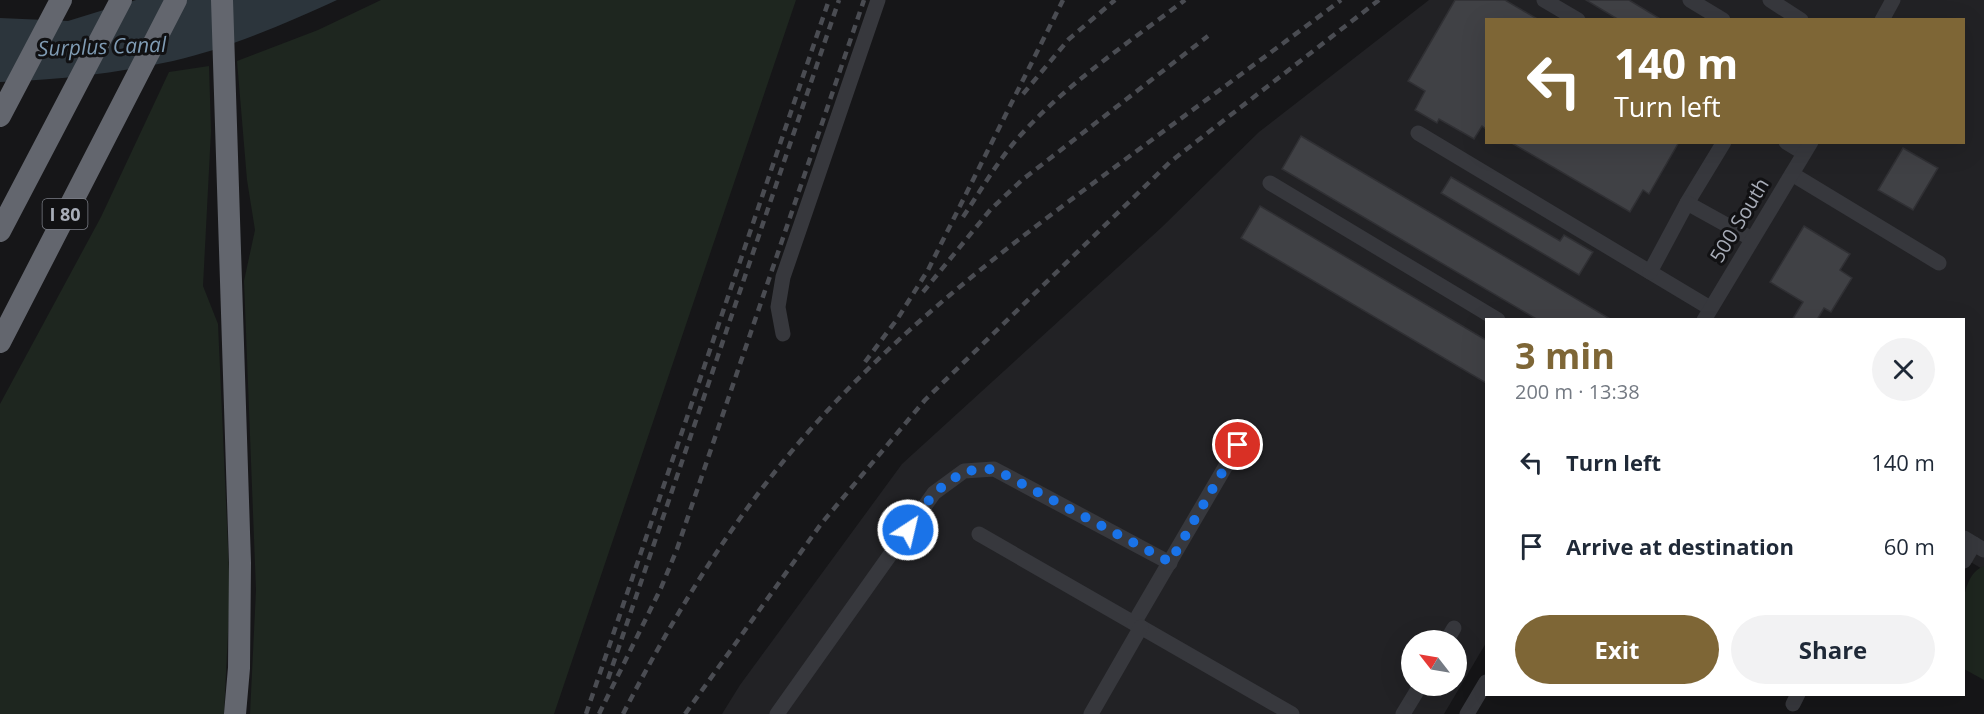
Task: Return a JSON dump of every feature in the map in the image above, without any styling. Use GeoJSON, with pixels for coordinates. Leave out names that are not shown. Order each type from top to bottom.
{"type":"FeatureCollection","features":[{"type":"Feature","properties":{"kind":"highway"},"geometry":{"type":"LineString","coordinates":[[3,110],[61,0]]}},
{"type":"Feature","properties":{"kind":"highway","name":"I 80"},"geometry":{"type":"LineString","coordinates":[[0,231],[121,0]]}},
{"type":"Feature","properties":{"kind":"highway","name":"I 80"},"geometry":{"type":"LineString","coordinates":[[0,342],[176,0]]}},
{"type":"Feature","properties":{"kind":"highway"},"geometry":{"type":"LineString","coordinates":[[222,0],[240,588],[235,714]]}},
{"type":"Feature","properties":{"kind":"street"},"geometry":{"type":"LineString","coordinates":[[783,334],[778,308],[783,277],[878,0]]}},
{"type":"Feature","properties":{"kind":"street"},"geometry":{"type":"LineString","coordinates":[[1544,0],[1575,18]]}},
{"type":"Feature","properties":{"kind":"street"},"geometry":{"type":"LineString","coordinates":[[1690,0],[1720,18]]}},
{"type":"Feature","properties":{"kind":"street"},"geometry":{"type":"LineString","coordinates":[[1770,0],[1798,18]]}},
{"type":"Feature","properties":{"kind":"street"},"geometry":{"type":"LineString","coordinates":[[1883,18],[1893,0]]}},
{"type":"Feature","properties":{"kind":"street"},"geometry":{"type":"LineString","coordinates":[[1418,133],[1650,272],[1707,314]]}},
{"type":"Feature","properties":{"kind":"street"},"geometry":{"type":"LineString","coordinates":[[1650,272],[1687,203],[1723,144]]}},
{"type":"Feature","properties":{"kind":"street"},"geometry":{"type":"LineString","coordinates":[[1793,144],[1808,148]]}},
{"type":"Feature","properties":{"kind":"street","name":"500 South"},"geometry":{"type":"LineString","coordinates":[[1707,314],[1808,148]]}},
{"type":"Feature","properties":{"kind":"street"},"geometry":{"type":"LineString","coordinates":[[1792,174],[1939,263]]}},
{"type":"Feature","properties":{"kind":"street"},"geometry":{"type":"LineString","coordinates":[[1270,183],[1495,318]]}},
{"type":"Feature","properties":{"kind":"street"},"geometry":{"type":"LineString","coordinates":[[1687,203],[1752,239]]}},
{"type":"Feature","properties":{"kind":"street"},"geometry":{"type":"LineString","coordinates":[[1090,714],[1170,562],[1238,445]]}},
{"type":"Feature","properties":{"kind":"street"},"geometry":{"type":"LineString","coordinates":[[777,714],[934,493],[964,471],[994,469],[1170,562]]}},
{"type":"Feature","properties":{"kind":"street"},"geometry":{"type":"LineString","coordinates":[[979,534],[1292,714]]}},
{"type":"Feature","properties":{"kind":"street"},"geometry":{"type":"LineString","coordinates":[[1965,559],[1974,544]]}},
{"type":"Feature","properties":{"kind":"street"},"geometry":{"type":"LineString","coordinates":[[1467,714],[1485,684]]}},
{"type":"Feature","properties":{"kind":"street"},"geometry":{"type":"LineString","coordinates":[[1403,714],[1414,696]]}},
{"type":"Feature","properties":{"kind":"shaded area"},"geometry":{"type":"Polygon","coordinates":[[[381,0],[796,0],[554,714],[250,714],[256,590],[244,281],[255,230],[247,180],[237,61],[318,30],[381,0]]]}},
{"type":"Feature","properties":{"kind":"shaded area"},"geometry":{"type":"Polygon","coordinates":[[[1429,0],[1984,0],[1984,570],[1965,559],[1965,318],[1485,318],[1485,645],[1467,675],[1467,630],[1401,630],[1401,696],[1455,696],[1444,714],[722,714],[740,685],[902,464],[1162,227],[1259,132],[1429,0]]]}},
{"type":"Feature","properties":{"kind":"shaded area"},"geometry":{"type":"Polygon","coordinates":[[[209,66],[211,131],[203,286],[218,324],[230,592],[224,714],[0,714],[0,404],[101,217],[169,72],[209,66]]]}},
{"type":"Feature","properties":{"kind":"shaded area"},"geometry":{"type":"Polygon","coordinates":[[[1984,566],[1984,680],[1965,670],[1965,593],[1974,572],[1984,566]]]}},
{"type":"Feature","properties":{"kind":"water","name":"Surplus Canal"},"geometry":{"type":"Polygon","coordinates":[[[136,0],[337,0],[277,26],[194,56],[87,75],[0,82],[0,18],[68,21],[136,0]]]}},
{"type":"Feature","properties":{"kind":"building"},"geometry":{"type":"Polygon","coordinates":[[[1455,0],[1505,0],[1536,18],[1485,18],[1485,128],[1482,126],[1474,139],[1439,119],[1437,123],[1415,110],[1425,91],[1408,81],[1455,0]]]}},
{"type":"Feature","properties":{"kind":"building"},"geometry":{"type":"Polygon","coordinates":[[[1586,0],[1629,0],[1659,18],[1616,18],[1586,0]]]}},
{"type":"Feature","properties":{"kind":"building"},"geometry":{"type":"Polygon","coordinates":[[[1301,136],[1609,318],[1535,318],[1282,169],[1301,136]]]}},
{"type":"Feature","properties":{"kind":"building"},"geometry":{"type":"Polygon","coordinates":[[[1513,144],[1678,144],[1649,194],[1643,190],[1630,212],[1513,144]]]}},
{"type":"Feature","properties":{"kind":"building"},"geometry":{"type":"Polygon","coordinates":[[[1903,148],[1938,168],[1913,210],[1878,190],[1903,148]]]}},
{"type":"Feature","properties":{"kind":"building"},"geometry":{"type":"Polygon","coordinates":[[[1451,177],[1560,241],[1564,235],[1593,252],[1579,275],[1441,193],[1451,177]]]}},
{"type":"Feature","properties":{"kind":"building"},"geometry":{"type":"Polygon","coordinates":[[[1260,206],[1485,339],[1485,382],[1241,238],[1260,206]]]}},
{"type":"Feature","properties":{"kind":"building"},"geometry":{"type":"Polygon","coordinates":[[[1804,226],[1850,254],[1840,270],[1852,278],[1831,312],[1824,308],[1818,318],[1793,318],[1803,302],[1770,282],[1804,226]]]}},
{"type":"Feature","properties":{"kind":"railway"},"geometry":{"type":"LineString","coordinates":[[586,714],[829,0]]}},
{"type":"Feature","properties":{"kind":"railway"},"geometry":{"type":"LineString","coordinates":[[608,679],[839,0]]}},
{"type":"Feature","properties":{"kind":"railway"},"geometry":{"type":"LineString","coordinates":[[599,714],[661,588],[677,549],[864,0]]}},
{"type":"Feature","properties":{"kind":"railway"},"geometry":{"type":"LineString","coordinates":[[865,362],[898,318],[928,270],[1063,0]]}},
{"type":"Feature","properties":{"kind":"railway"},"geometry":{"type":"LineString","coordinates":[[1023,94],[1069,39],[1115,0]]}},
{"type":"Feature","properties":{"kind":"railway"},"geometry":{"type":"LineString","coordinates":[[963,217],[1003,157],[1037,118],[1098,65],[1185,0]]}},
{"type":"Feature","properties":{"kind":"railway"},"geometry":{"type":"LineString","coordinates":[[623,714],[663,639],[731,531],[809,431],[873,364],[906,333],[1011,245],[1341,0]]}},
{"type":"Feature","properties":{"kind":"railway"},"geometry":{"type":"LineString","coordinates":[[685,714],[821,524],[925,400],[1170,162],[1379,0]]}},
{"type":"Feature","properties":{"kind":"railway"},"geometry":{"type":"LineString","coordinates":[[923,292],[991,209],[1022,180],[1208,36]]}},
{"type":"Feature","properties":{"kind":"route"},"geometry":{"type":"LineString","coordinates":[[908,530],[934,493],[964,471],[994,469],[1170,562],[1238,445]]}}]}
